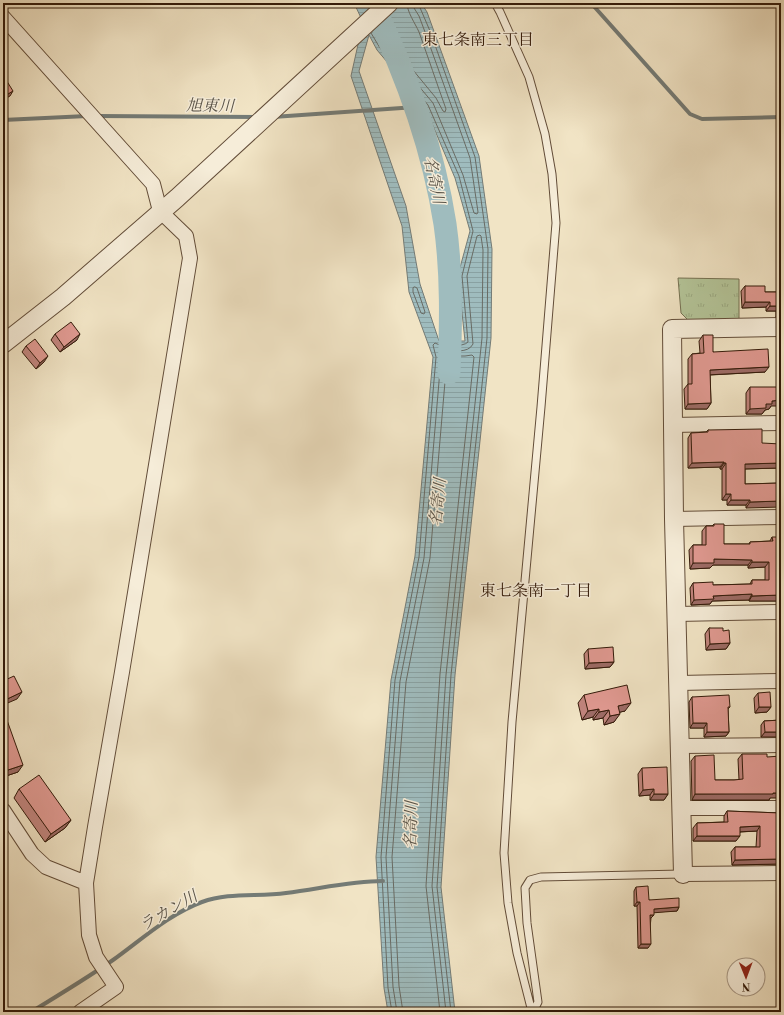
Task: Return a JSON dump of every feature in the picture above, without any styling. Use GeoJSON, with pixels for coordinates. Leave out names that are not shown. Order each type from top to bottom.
{"type":"FeatureCollection","features":[{"type":"Feature","properties":{"kind":"street"},"geometry":{"type":"LineString","coordinates":[[3,344],[63,297],[160,211],[177,198],[389,3]]}},
{"type":"Feature","properties":{"kind":"street"},"geometry":{"type":"LineString","coordinates":[[3,17],[153,184],[160,211],[186,236],[190,258],[86,883],[89,935],[96,957],[116,987],[80,1012]]}},
{"type":"Feature","properties":{"kind":"street"},"geometry":{"type":"LineString","coordinates":[[781,327],[672,329],[674,519],[683,874],[781,873]]}},
{"type":"Feature","properties":{"kind":"street"},"geometry":{"type":"LineString","coordinates":[[673,425],[781,423]]}},
{"type":"Feature","properties":{"kind":"street"},"geometry":{"type":"LineString","coordinates":[[674,519],[781,517]]}},
{"type":"Feature","properties":{"kind":"street"},"geometry":{"type":"LineString","coordinates":[[677,614],[781,612]]}},
{"type":"Feature","properties":{"kind":"street"},"geometry":{"type":"LineString","coordinates":[[679,683],[781,681]]}},
{"type":"Feature","properties":{"kind":"street"},"geometry":{"type":"LineString","coordinates":[[680,746],[781,745]]}},
{"type":"Feature","properties":{"kind":"street"},"geometry":{"type":"LineString","coordinates":[[682,808],[781,808]]}},
{"type":"Feature","properties":{"kind":"street"},"geometry":{"type":"LineString","coordinates":[[3,810],[32,854],[46,867],[86,883]]}},
{"type":"Feature","properties":{"kind":"lane"},"geometry":{"type":"LineString","coordinates":[[495,3],[529,77],[545,134],[552,174],[556,223],[541,407],[512,722],[504,853],[508,903],[517,953],[533,1012]]}},
{"type":"Feature","properties":{"kind":"lane"},"geometry":{"type":"LineString","coordinates":[[533,1012],[538,1002],[527,923],[524,888],[530,880],[542,877],[683,874]]}},
{"type":"Feature","properties":{"kind":"green space"},"geometry":{"type":"Polygon","coordinates":[[[678,278],[739,279],[739,320],[688,320],[681,313],[678,278]]]}},
{"type":"Feature","properties":{"kind":"water"},"geometry":{"type":"Polygon","coordinates":[[[354,3],[421,3],[427,12],[479,156],[492,249],[491,338],[455,675],[441,887],[455,1012],[388,1012],[384,988],[376,857],[391,680],[415,556],[433,357],[409,292],[402,226],[351,76],[363,22],[354,3]],[[369,35],[359,71],[406,206],[420,284],[439,341],[465,341],[458,275],[470,231],[455,178],[425,107],[377,50],[369,35]]]}},
{"type":"Feature","properties":{"kind":"building"},"geometry":{"type":"Polygon","coordinates":[[[3,75],[13,91],[3,97],[3,75]]]}},
{"type":"Feature","properties":{"kind":"building"},"geometry":{"type":"Polygon","coordinates":[[[745,286],[765,286],[765,292],[781,292],[781,311],[779,311],[779,306],[770,306],[770,302],[745,302],[745,286]]]}},
{"type":"Feature","properties":{"kind":"building"},"geometry":{"type":"Polygon","coordinates":[[[71,322],[80,334],[64,347],[55,334],[71,322]]]}},
{"type":"Feature","properties":{"kind":"building"},"geometry":{"type":"Polygon","coordinates":[[[703,335],[713,335],[713,352],[768,349],[769,367],[710,370],[711,403],[688,404],[688,384],[692,384],[692,354],[704,353],[703,335]]]}},
{"type":"Feature","properties":{"kind":"building"},"geometry":{"type":"Polygon","coordinates":[[[35,339],[48,356],[40,363],[26,346],[35,339]]]}},
{"type":"Feature","properties":{"kind":"building"},"geometry":{"type":"Polygon","coordinates":[[[750,387],[781,387],[781,400],[772,401],[772,404],[766,404],[766,408],[750,409],[750,387]]]}},
{"type":"Feature","properties":{"kind":"building"},"geometry":{"type":"Polygon","coordinates":[[[762,429],[762,443],[781,444],[781,463],[745,464],[745,484],[781,483],[781,501],[750,502],[750,500],[731,500],[731,494],[726,494],[726,463],[692,463],[691,433],[708,432],[708,430],[762,429]]]}},
{"type":"Feature","properties":{"kind":"building"},"geometry":{"type":"Polygon","coordinates":[[[714,524],[724,524],[724,544],[750,544],[750,542],[773,541],[772,537],[781,537],[781,595],[752,596],[752,594],[713,596],[714,599],[694,600],[693,583],[713,582],[713,585],[752,584],[752,580],[769,580],[769,562],[714,559],[714,563],[693,563],[693,545],[706,545],[706,526],[714,526],[714,524]]]}},
{"type":"Feature","properties":{"kind":"building"},"geometry":{"type":"Polygon","coordinates":[[[709,628],[723,628],[723,631],[729,630],[730,643],[710,644],[709,628]]]}},
{"type":"Feature","properties":{"kind":"building"},"geometry":{"type":"Polygon","coordinates":[[[613,647],[614,662],[589,663],[588,649],[613,647]]]}},
{"type":"Feature","properties":{"kind":"building"},"geometry":{"type":"Polygon","coordinates":[[[14,676],[22,692],[3,701],[3,681],[14,676]]]}},
{"type":"Feature","properties":{"kind":"building"},"geometry":{"type":"Polygon","coordinates":[[[627,685],[631,703],[618,706],[620,714],[610,716],[609,710],[599,712],[599,709],[588,711],[584,695],[627,685]]]}},
{"type":"Feature","properties":{"kind":"building"},"geometry":{"type":"Polygon","coordinates":[[[770,692],[771,707],[759,707],[758,693],[770,692]]]}},
{"type":"Feature","properties":{"kind":"building"},"geometry":{"type":"Polygon","coordinates":[[[729,695],[729,732],[707,732],[707,723],[693,723],[692,697],[729,695]]]}},
{"type":"Feature","properties":{"kind":"building"},"geometry":{"type":"Polygon","coordinates":[[[3,709],[23,765],[5,771],[3,768],[3,709]]]}},
{"type":"Feature","properties":{"kind":"building"},"geometry":{"type":"Polygon","coordinates":[[[781,720],[781,732],[765,732],[764,721],[781,720]]]}},
{"type":"Feature","properties":{"kind":"building"},"geometry":{"type":"Polygon","coordinates":[[[742,754],[767,754],[767,757],[781,756],[781,793],[695,794],[695,756],[714,755],[715,780],[734,780],[743,779],[742,754]]]}},
{"type":"Feature","properties":{"kind":"building"},"geometry":{"type":"Polygon","coordinates":[[[667,767],[668,794],[654,794],[654,789],[643,790],[642,768],[667,767]]]}},
{"type":"Feature","properties":{"kind":"building"},"geometry":{"type":"Polygon","coordinates":[[[39,775],[71,820],[51,834],[19,789],[39,775]]]}},
{"type":"Feature","properties":{"kind":"building"},"geometry":{"type":"Polygon","coordinates":[[[727,811],[781,813],[781,859],[735,860],[735,847],[760,847],[760,826],[740,827],[740,836],[697,836],[697,823],[728,822],[727,811]]]}},
{"type":"Feature","properties":{"kind":"building"},"geometry":{"type":"Polygon","coordinates":[[[648,886],[649,900],[679,898],[679,907],[654,909],[654,915],[650,915],[651,944],[641,944],[640,902],[637,902],[636,887],[648,886]]]}},
{"type":"Feature","properties":{"kind":"waterway","name":"名寄川"},"geometry":{"type":"LineString","coordinates":[[372,3],[396,56],[417,111],[426,139],[440,195],[445,224],[450,280],[449,373]]}},
{"type":"Feature","properties":{"kind":"waterway"},"geometry":{"type":"LineString","coordinates":[[591,3],[690,114],[702,119],[781,117]]}},
{"type":"Feature","properties":{"kind":"waterway","name":"旭東川"},"geometry":{"type":"LineString","coordinates":[[273,117],[416,107]]}},
{"type":"Feature","properties":{"kind":"waterway","name":"旭東川"},"geometry":{"type":"LineString","coordinates":[[3,120],[87,116]]}},
{"type":"Feature","properties":{"kind":"waterway","name":"旭東川"},"geometry":{"type":"LineString","coordinates":[[97,116],[256,117]]}},
{"type":"Feature","properties":{"kind":"waterway","name":"ラカン川"},"geometry":{"type":"LineString","coordinates":[[31,1012],[103,967],[167,920],[202,902],[223,897],[275,894],[371,881],[383,881]]}},
{"type":"Feature","properties":{"kind":"district","name":"東七条南三丁目"},"geometry":{"type":"Point","coordinates":[478,39]}},
{"type":"Feature","properties":{"kind":"district","name":"東七条南一丁目"},"geometry":{"type":"Point","coordinates":[536,590]}}]}
